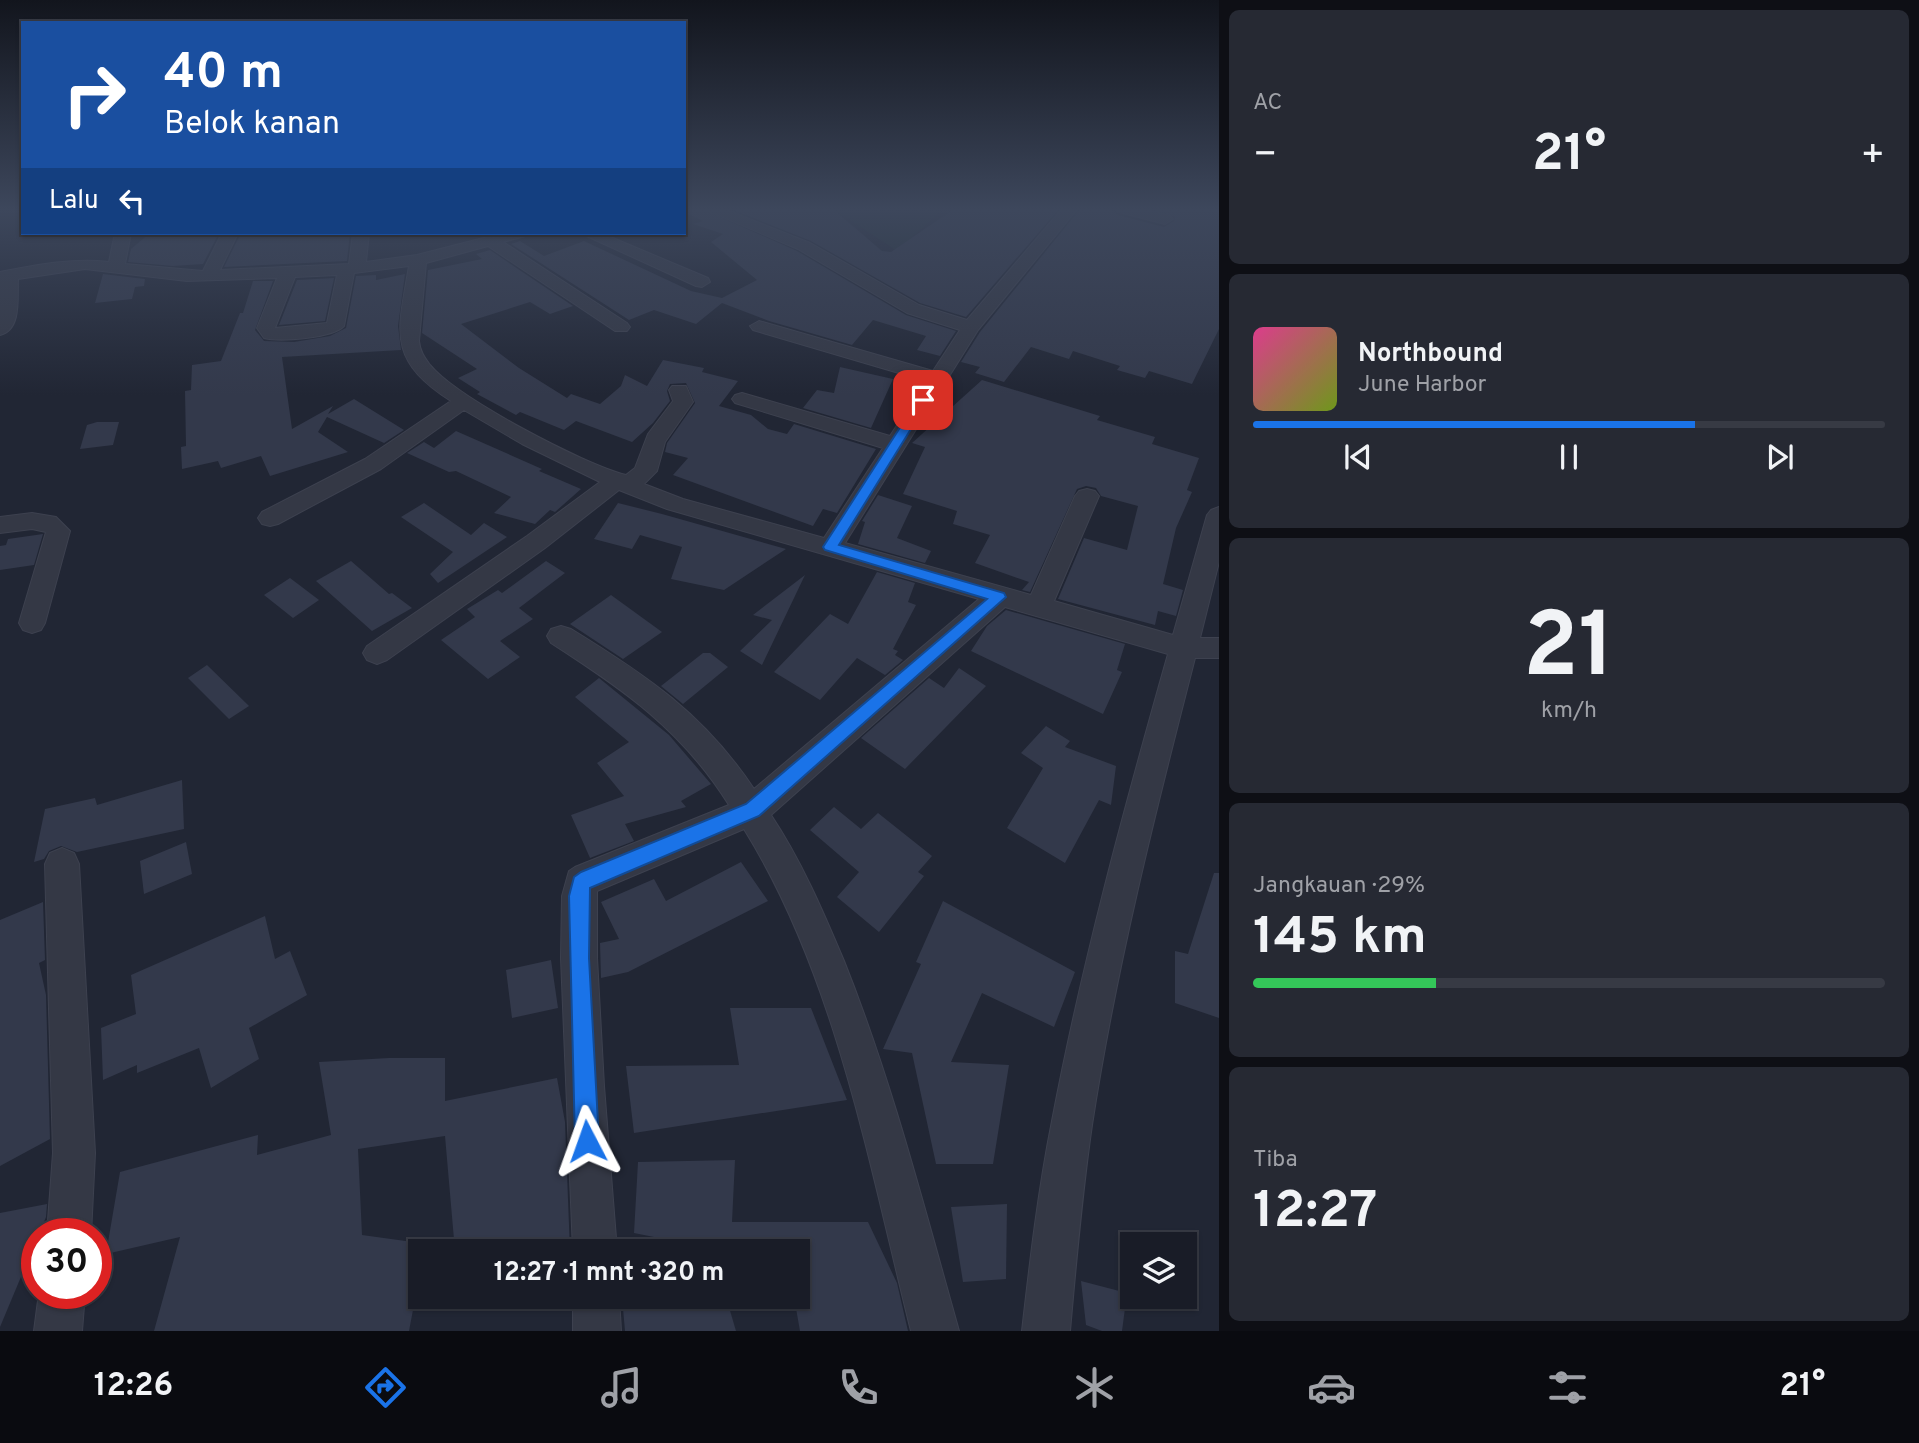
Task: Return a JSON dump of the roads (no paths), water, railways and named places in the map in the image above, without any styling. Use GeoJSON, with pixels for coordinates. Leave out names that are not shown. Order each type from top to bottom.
{"type":"FeatureCollection","features":[{"type":"Feature","properties":{"kind":"street"},"geometry":{"type":"LineString","coordinates":[[0,330],[5,326],[5,276],[32,271]]}},
{"type":"Feature","properties":{"kind":"street"},"geometry":{"type":"LineString","coordinates":[[148,271],[209,276],[325,271]]}},
{"type":"Feature","properties":{"kind":"street"},"geometry":{"type":"LineString","coordinates":[[209,276],[211,271]]}},
{"type":"Feature","properties":{"kind":"street"},"geometry":{"type":"LineString","coordinates":[[288,274],[266,328],[270,334],[324,330],[335,326],[351,271]]}},
{"type":"Feature","properties":{"kind":"street"},"geometry":{"type":"LineString","coordinates":[[417,271],[410,335],[411,351],[443,388],[463,402],[544,445],[622,482],[675,504],[1038,608],[1184,648],[1219,649]]}},
{"type":"Feature","properties":{"kind":"street"},"geometry":{"type":"LineString","coordinates":[[537,271],[621,327]]}},
{"type":"Feature","properties":{"kind":"street"},"geometry":{"type":"LineString","coordinates":[[677,271],[702,282]]}},
{"type":"Feature","properties":{"kind":"street"},"geometry":{"type":"LineString","coordinates":[[847,271],[913,309],[971,327]]}},
{"type":"Feature","properties":{"kind":"street"},"geometry":{"type":"LineString","coordinates":[[830,547],[971,327],[1018,271]]}},
{"type":"Feature","properties":{"kind":"street"},"geometry":{"type":"LineString","coordinates":[[759,326],[937,378]]}},
{"type":"Feature","properties":{"kind":"street"},"geometry":{"type":"LineString","coordinates":[[377,653],[622,482],[646,471],[649,449],[683,402],[679,390]]}},
{"type":"Feature","properties":{"kind":"street"},"geometry":{"type":"LineString","coordinates":[[742,399],[896,445]]}},
{"type":"Feature","properties":{"kind":"street"},"geometry":{"type":"LineString","coordinates":[[270,518],[373,464],[463,402]]}},
{"type":"Feature","properties":{"kind":"street"},"geometry":{"type":"LineString","coordinates":[[1038,608],[1087,496]]}},
{"type":"Feature","properties":{"kind":"street"},"geometry":{"type":"LineString","coordinates":[[1045,1331],[1051,1255],[1086,1036],[1219,515]]}},
{"type":"Feature","properties":{"kind":"street"},"geometry":{"type":"LineString","coordinates":[[0,525],[50,523],[58,531],[32,623]]}},
{"type":"Feature","properties":{"kind":"street"},"geometry":{"type":"LineString","coordinates":[[594,1239],[583,1086],[579,958],[581,883],[752,810],[999,597]]}},
{"type":"Feature","properties":{"kind":"street"},"geometry":{"type":"LineString","coordinates":[[561,636],[604,663],[673,714],[703,745],[752,810],[796,894],[852,1029],[935,1331]]}},
{"type":"Feature","properties":{"kind":"street"},"geometry":{"type":"LineString","coordinates":[[62,864],[74,1153],[70,1218]]}},
{"type":"Feature","properties":{"kind":"street"},"geometry":{"type":"LineString","coordinates":[[58,1331],[60,1309]]}},
{"type":"Feature","properties":{"kind":"street"},"geometry":{"type":"LineString","coordinates":[[596,1309],[597,1331]]}}]}
